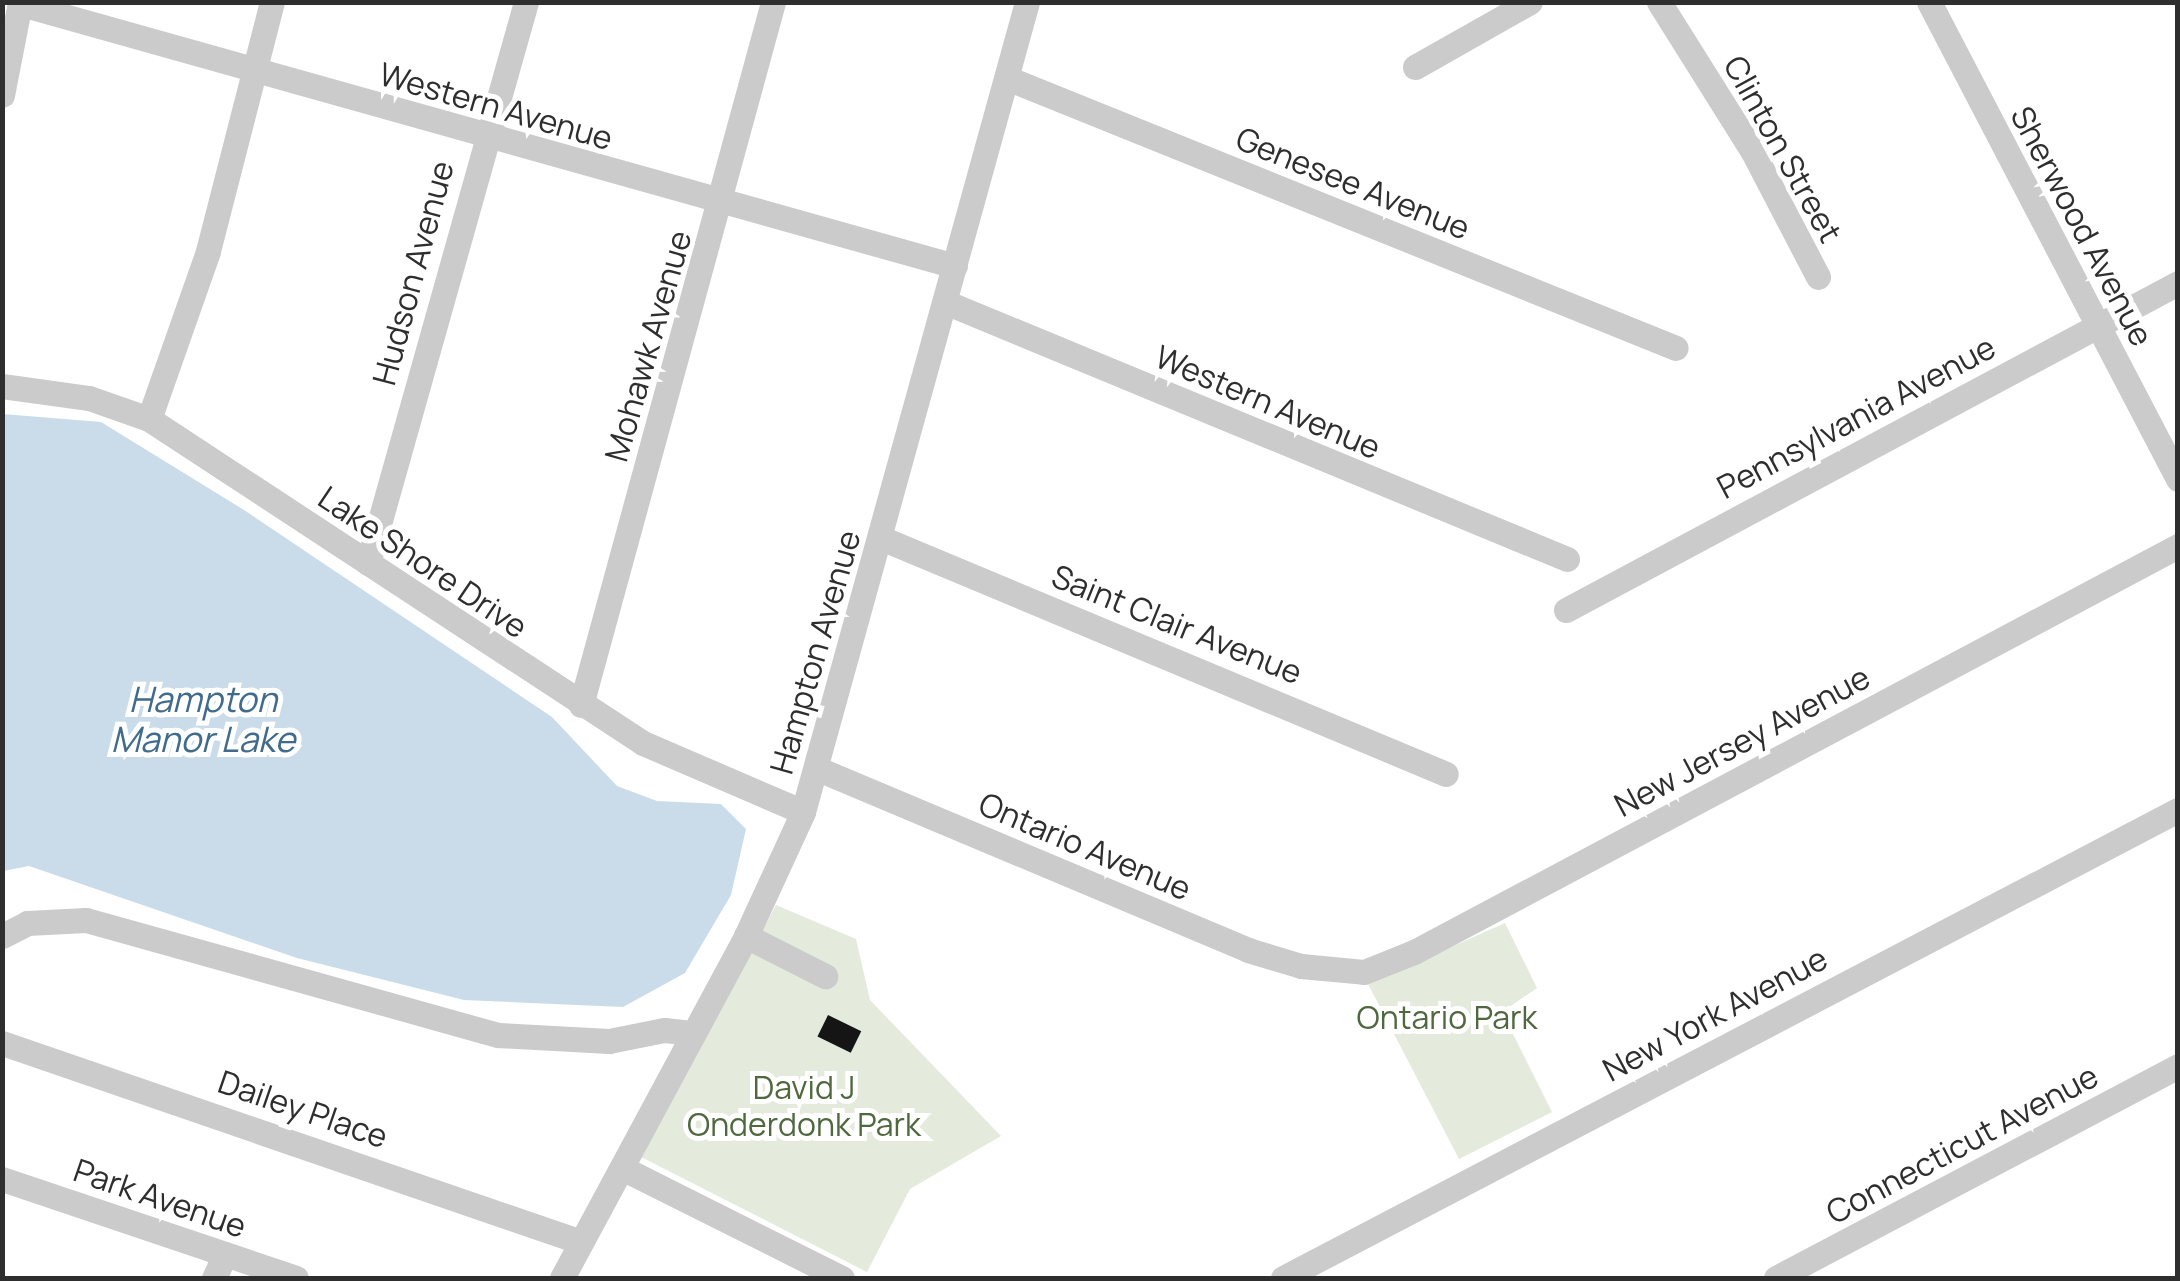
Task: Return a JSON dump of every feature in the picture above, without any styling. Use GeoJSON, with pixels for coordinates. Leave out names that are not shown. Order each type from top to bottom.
{"type":"FeatureCollection","features":[{"type":"Feature","properties":{"kind":"street"},"geometry":{"type":"LineString","coordinates":[[149,418],[208,251],[272,2]]}},
{"type":"Feature","properties":{"kind":"street","name":"Hudson Avenue"},"geometry":{"type":"LineString","coordinates":[[368,563],[484,138],[526,2]]}},
{"type":"Feature","properties":{"kind":"street","name":"Mohawk Avenue"},"geometry":{"type":"LineString","coordinates":[[581,705],[722,204],[774,2]]}},
{"type":"Feature","properties":{"kind":"street","name":"Hampton Avenue"},"geometry":{"type":"LineString","coordinates":[[562,1278],[746,936],[803,812],[1027,2]]}},
{"type":"Feature","properties":{"kind":"street"},"geometry":{"type":"LineString","coordinates":[[1415,68],[1530,2]]}},
{"type":"Feature","properties":{"kind":"street","name":"Clinton Street"},"geometry":{"type":"LineString","coordinates":[[1660,2],[1752,150],[1818,277]]}},
{"type":"Feature","properties":{"kind":"street","name":"Sherwood Avenue"},"geometry":{"type":"LineString","coordinates":[[1929,2],[2178,479]]}},
{"type":"Feature","properties":{"kind":"street"},"geometry":{"type":"LineString","coordinates":[[2,95],[20,3]]}},
{"type":"Feature","properties":{"kind":"street","name":"Western Avenue"},"geometry":{"type":"LineString","coordinates":[[20,3],[484,138],[955,266]]}},
{"type":"Feature","properties":{"kind":"street","name":"Genesee Avenue"},"geometry":{"type":"LineString","coordinates":[[1006,78],[1676,348]]}},
{"type":"Feature","properties":{"kind":"street","name":"Pennsylvania Avenue"},"geometry":{"type":"LineString","coordinates":[[1566,610],[2178,282]]}},
{"type":"Feature","properties":{"kind":"street","name":"Western Avenue"},"geometry":{"type":"LineString","coordinates":[[945,302],[1567,559]]}},
{"type":"Feature","properties":{"kind":"street","name":"Lake Shore Drive"},"geometry":{"type":"LineString","coordinates":[[2,386],[104,401],[149,418],[643,743],[803,812]]}},
{"type":"Feature","properties":{"kind":"street","name":"Saint Clair Avenue"},"geometry":{"type":"LineString","coordinates":[[881,538],[1446,774]]}},
{"type":"Feature","properties":{"kind":"street","name":"New Jersey Avenue"},"geometry":{"type":"LineString","coordinates":[[1331,970],[1364,972],[1414,952],[2178,546]]}},
{"type":"Feature","properties":{"kind":"street","name":"Ontario Avenue"},"geometry":{"type":"LineString","coordinates":[[818,769],[1248,950],[1331,970]]}},
{"type":"Feature","properties":{"kind":"street","name":"New York Avenue"},"geometry":{"type":"LineString","coordinates":[[1283,1278],[2178,810]]}},
{"type":"Feature","properties":{"kind":"street"},"geometry":{"type":"LineString","coordinates":[[2,936],[27,923],[86,920],[498,1035],[609,1041],[664,1030],[692,1034]]}},
{"type":"Feature","properties":{"kind":"street"},"geometry":{"type":"LineString","coordinates":[[746,936],[824,976]]}},
{"type":"Feature","properties":{"kind":"street","name":"Dailey Place"},"geometry":{"type":"LineString","coordinates":[[2,1042],[581,1242]]}},
{"type":"Feature","properties":{"kind":"street","name":"Connecticut Avenue"},"geometry":{"type":"LineString","coordinates":[[1776,1278],[2178,1066]]}},
{"type":"Feature","properties":{"kind":"street"},"geometry":{"type":"LineString","coordinates":[[622,1168],[842,1278]]}},
{"type":"Feature","properties":{"kind":"street","name":"Park Avenue"},"geometry":{"type":"LineString","coordinates":[[2,1179],[296,1278]]}},
{"type":"Feature","properties":{"kind":"street"},"geometry":{"type":"LineString","coordinates":[[214,1278],[225,1254]]}},
{"type":"Feature","properties":{"kind":"green space","name":"David J Onderdonk Park"},"geometry":{"type":"Polygon","coordinates":[[[776,905],[856,939],[870,1000],[1001,1136],[910,1189],[867,1272],[641,1157],[776,905]]]}},
{"type":"Feature","properties":{"kind":"green space","name":"Ontario Park"},"geometry":{"type":"Polygon","coordinates":[[[1505,923],[1537,988],[1502,1012],[1552,1112],[1459,1159],[1368,984],[1505,923]]]}},
{"type":"Feature","properties":{"kind":"water","name":"Hampton Manor Lake"},"geometry":{"type":"Polygon","coordinates":[[[3,414],[101,422],[244,510],[552,717],[617,786],[657,801],[721,804],[746,829],[731,895],[685,973],[623,1007],[464,1000],[297,958],[29,866],[3,871],[3,414]]]}},
{"type":"Feature","properties":{"kind":"building"},"geometry":{"type":"Polygon","coordinates":[[[828,1015],[861,1031],[851,1053],[817,1037],[828,1015]]]}}]}
